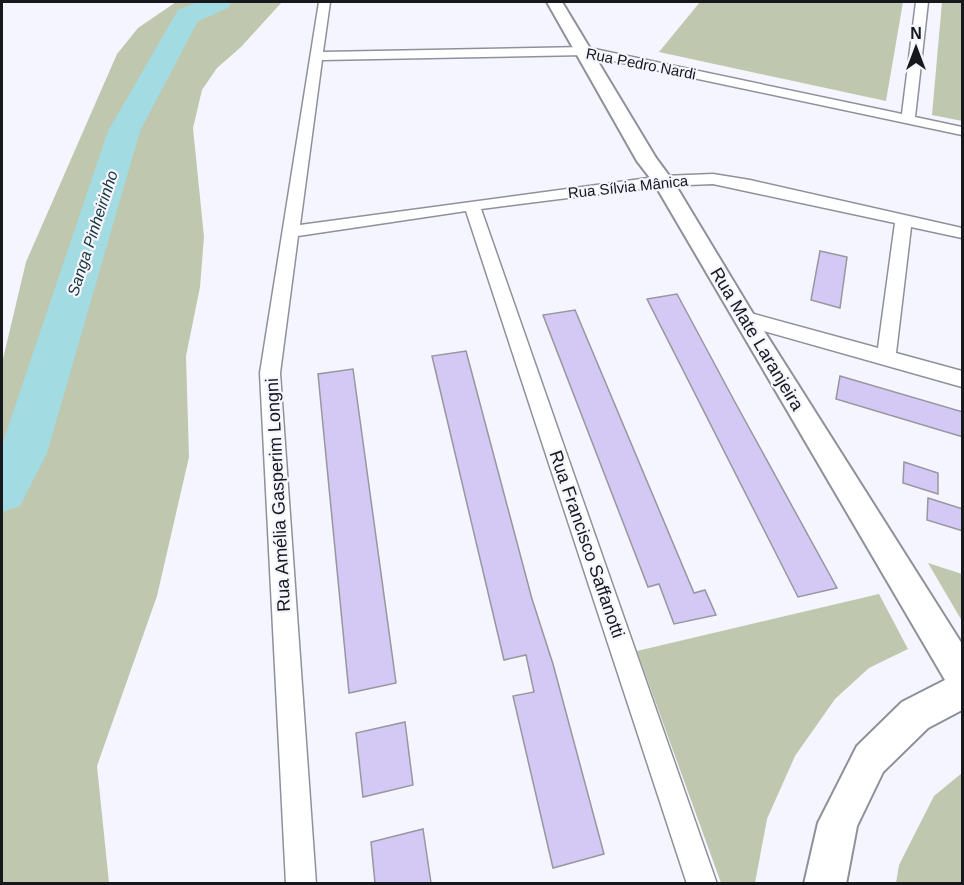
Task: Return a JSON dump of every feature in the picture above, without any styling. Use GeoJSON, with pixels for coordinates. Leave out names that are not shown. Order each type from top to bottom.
{"type":"FeatureCollection","features":[{"type":"Feature","properties":{"kind":"street","name":"Rua Amélia Gasperim Longni"},"geometry":{"type":"LineString","coordinates":[[301,884],[270,373],[324,2]]}},
{"type":"Feature","properties":{"kind":"street","name":"Rua Mate Laranjeira"},"geometry":{"type":"LineString","coordinates":[[554,2],[585,51],[647,161],[663,181],[743,318],[963,675]]}},
{"type":"Feature","properties":{"kind":"street"},"geometry":{"type":"LineString","coordinates":[[908,119],[922,2]]}},
{"type":"Feature","properties":{"kind":"street","name":"Rua Pedro Nardi"},"geometry":{"type":"LineString","coordinates":[[315,56],[585,51],[963,131]]}},
{"type":"Feature","properties":{"kind":"street","name":"Rua Sílvia Mânica"},"geometry":{"type":"LineString","coordinates":[[290,232],[472,205],[663,181],[714,179],[963,233]]}},
{"type":"Feature","properties":{"kind":"street","name":"Rua Francisco Saffanotti"},"geometry":{"type":"LineString","coordinates":[[472,205],[702,884]]}},
{"type":"Feature","properties":{"kind":"street"},"geometry":{"type":"LineString","coordinates":[[886,358],[904,219]]}},
{"type":"Feature","properties":{"kind":"street"},"geometry":{"type":"LineString","coordinates":[[743,318],[963,379]]}},
{"type":"Feature","properties":{"kind":"street"},"geometry":{"type":"LineString","coordinates":[[825,884],[838,823],[870,759],[915,715],[963,691]]}},
{"type":"Feature","properties":{"kind":"green space"},"geometry":{"type":"Polygon","coordinates":[[[176,2],[282,2],[241,47],[217,68],[202,90],[193,128],[204,237],[200,287],[186,356],[189,457],[157,596],[97,766],[109,883],[2,883],[2,363],[26,262],[117,54],[138,28],[176,2]]]}},
{"type":"Feature","properties":{"kind":"green space"},"geometry":{"type":"Polygon","coordinates":[[[700,2],[903,2],[886,101],[659,52],[700,2]]]}},
{"type":"Feature","properties":{"kind":"green space"},"geometry":{"type":"Polygon","coordinates":[[[942,2],[962,2],[962,121],[932,115],[942,2]]]}},
{"type":"Feature","properties":{"kind":"green space"},"geometry":{"type":"Polygon","coordinates":[[[928,563],[962,574],[962,621],[928,563]]]}},
{"type":"Feature","properties":{"kind":"green space"},"geometry":{"type":"Polygon","coordinates":[[[879,594],[908,649],[869,668],[835,699],[795,756],[767,819],[755,883],[721,883],[637,651],[879,594]]]}},
{"type":"Feature","properties":{"kind":"green space"},"geometry":{"type":"Polygon","coordinates":[[[962,773],[962,883],[896,883],[899,865],[934,796],[962,773]]]}},
{"type":"Feature","properties":{"kind":"building"},"geometry":{"type":"Polygon","coordinates":[[[820,251],[847,257],[840,308],[811,300],[820,251]]]}},
{"type":"Feature","properties":{"kind":"building"},"geometry":{"type":"Polygon","coordinates":[[[677,294],[837,588],[798,597],[647,299],[677,294]]]}},
{"type":"Feature","properties":{"kind":"building"},"geometry":{"type":"Polygon","coordinates":[[[575,310],[694,593],[705,590],[716,615],[674,624],[659,584],[648,587],[543,315],[575,310]]]}},
{"type":"Feature","properties":{"kind":"building"},"geometry":{"type":"Polygon","coordinates":[[[466,351],[532,599],[553,664],[604,854],[553,868],[513,696],[534,692],[526,655],[504,660],[432,356],[466,351]]]}},
{"type":"Feature","properties":{"kind":"building"},"geometry":{"type":"Polygon","coordinates":[[[353,369],[396,683],[349,693],[318,374],[353,369]]]}},
{"type":"Feature","properties":{"kind":"building"},"geometry":{"type":"Polygon","coordinates":[[[840,376],[963,412],[963,437],[836,399],[840,376]]]}},
{"type":"Feature","properties":{"kind":"building"},"geometry":{"type":"Polygon","coordinates":[[[904,462],[938,473],[938,494],[903,483],[904,462]]]}},
{"type":"Feature","properties":{"kind":"building"},"geometry":{"type":"Polygon","coordinates":[[[928,498],[963,509],[963,531],[927,520],[928,498]]]}},
{"type":"Feature","properties":{"kind":"building"},"geometry":{"type":"Polygon","coordinates":[[[405,722],[413,785],[363,797],[356,733],[405,722]]]}},
{"type":"Feature","properties":{"kind":"building"},"geometry":{"type":"Polygon","coordinates":[[[423,829],[431,883],[375,883],[371,842],[423,829]]]}},
{"type":"Feature","properties":{"kind":"waterway","name":"Sanga Pinheirinho"},"geometry":{"type":"LineString","coordinates":[[2,490],[23,453],[124,131],[187,16],[219,2]]}}]}
